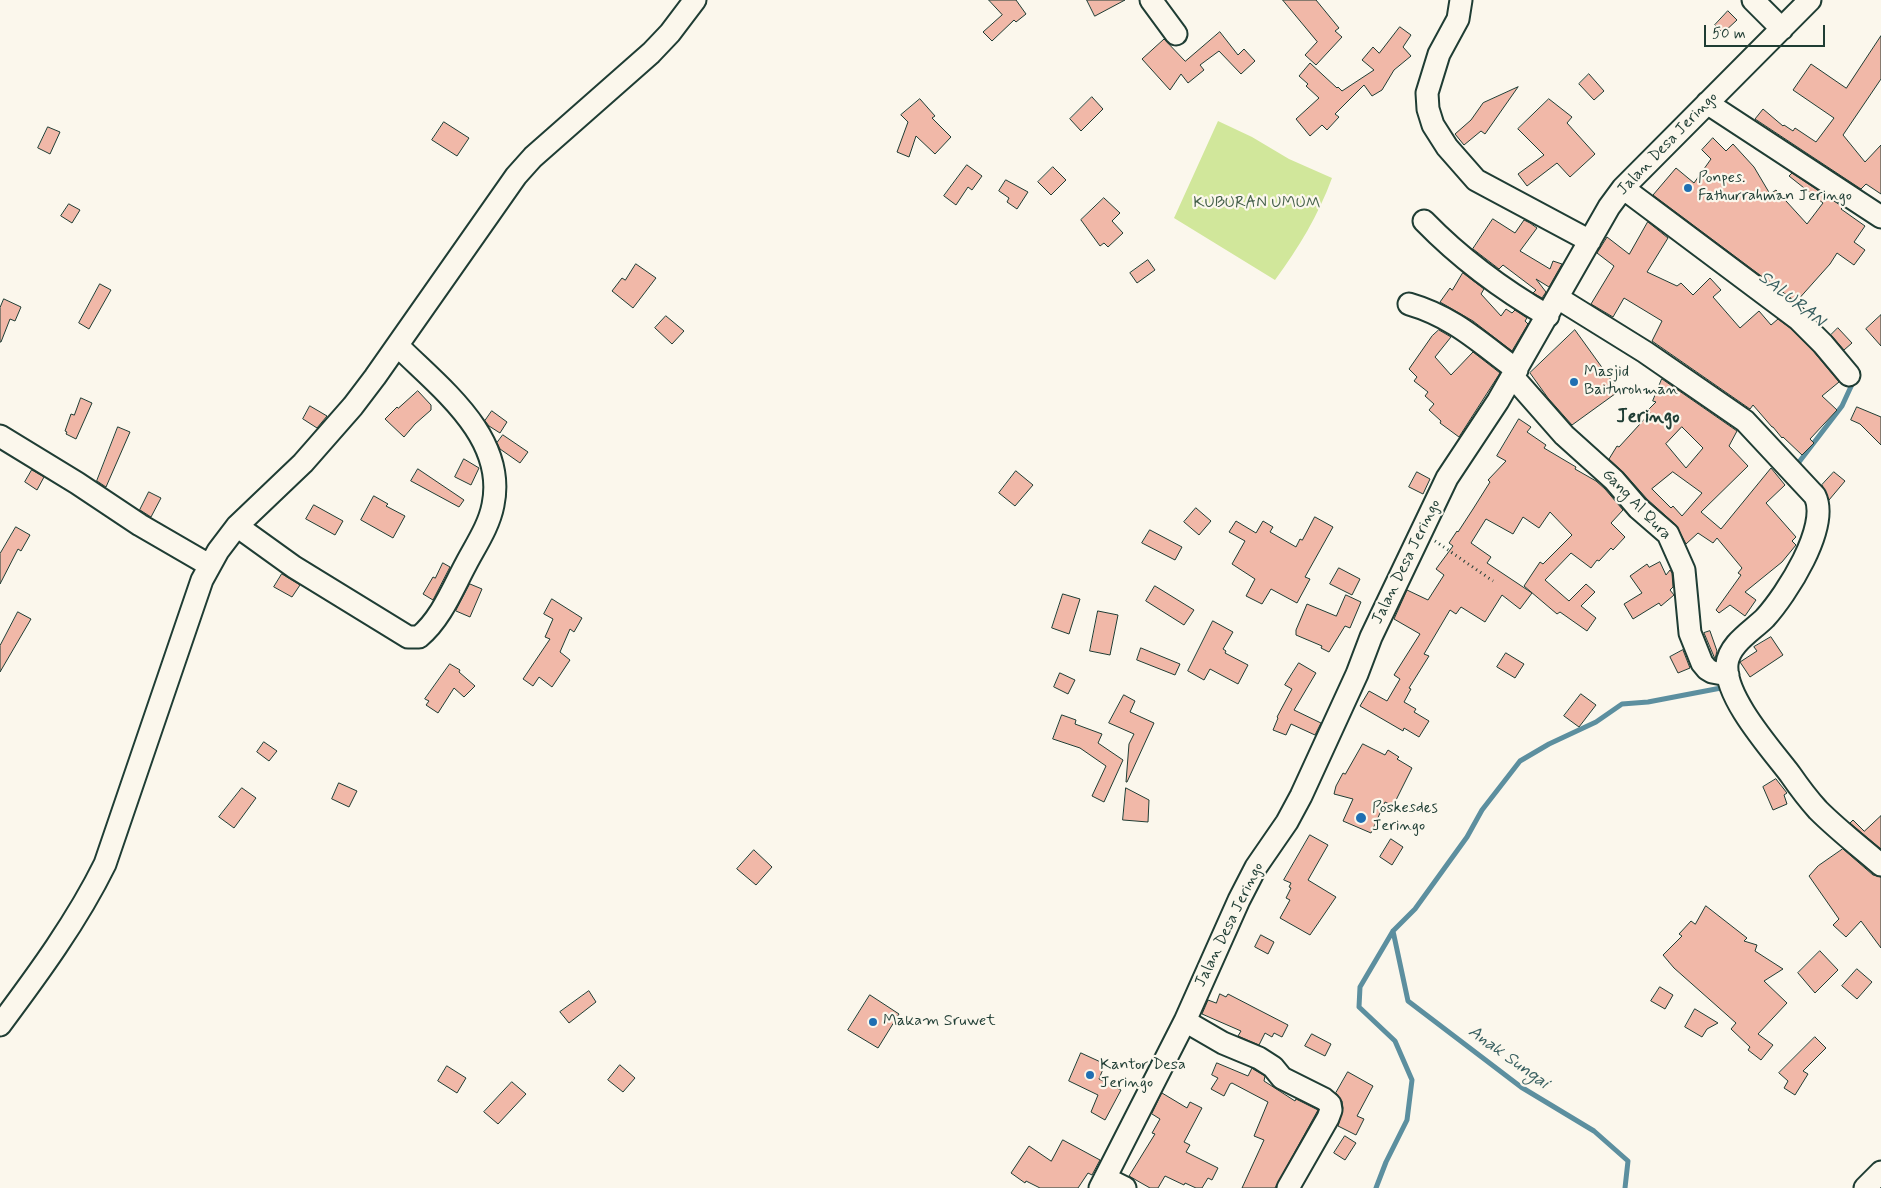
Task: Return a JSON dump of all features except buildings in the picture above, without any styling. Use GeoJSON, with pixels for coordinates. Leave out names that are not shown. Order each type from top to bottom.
{"type":"FeatureCollection","features":[{"type":"Feature","properties":{"kind":"street"},"geometry":{"type":"LineString","coordinates":[[0,1025],[65,932],[96,883],[105,864],[202,580],[209,565],[238,526],[328,435],[376,377],[520,171],[539,151],[651,53],[695,0]]}},
{"type":"Feature","properties":{"kind":"street"},"geometry":{"type":"LineString","coordinates":[[1151,0],[1176,34]]}},
{"type":"Feature","properties":{"kind":"street"},"geometry":{"type":"LineString","coordinates":[[1461,0],[1458,18],[1439,54],[1427,93],[1428,109],[1434,125],[1447,147],[1476,180],[1590,242]]}},
{"type":"Feature","properties":{"kind":"street"},"geometry":{"type":"LineString","coordinates":[[1753,0],[1782,29]]}},
{"type":"Feature","properties":{"kind":"street","name":"Jalan Desa Jeringo"},"geometry":{"type":"LineString","coordinates":[[1103,1183],[1185,1021],[1247,885],[1265,853],[1287,822],[1301,796],[1357,674],[1371,637],[1447,478],[1515,373],[1622,188],[1810,0]]}},
{"type":"Feature","properties":{"kind":"street"},"geometry":{"type":"LineString","coordinates":[[1707,103],[1881,217]]}},
{"type":"Feature","properties":{"kind":"street"},"geometry":{"type":"LineString","coordinates":[[1622,188],[1798,319],[1823,344],[1849,375]]}},
{"type":"Feature","properties":{"kind":"street"},"geometry":{"type":"LineString","coordinates":[[1424,221],[1460,255],[1519,299],[1553,307],[1645,352],[1745,421],[1796,475],[1816,500],[1819,509],[1817,524],[1797,571],[1777,603],[1734,647],[1727,663],[1728,675],[1736,697],[1752,724],[1803,792],[1836,828],[1881,865]]}},
{"type":"Feature","properties":{"kind":"street","name":"Gang Al Qura"},"geometry":{"type":"LineString","coordinates":[[1409,304],[1423,308],[1456,324],[1478,339],[1515,373],[1564,435],[1614,480],[1638,508],[1668,534],[1684,570],[1690,633],[1702,663],[1712,672],[1728,675]]}},
{"type":"Feature","properties":{"kind":"street"},"geometry":{"type":"LineString","coordinates":[[238,526],[294,567],[408,637],[419,637],[425,632],[444,605],[487,524],[494,498],[493,476],[487,450],[471,421],[458,405],[398,346]]}},
{"type":"Feature","properties":{"kind":"street"},"geometry":{"type":"LineString","coordinates":[[0,436],[77,483],[140,525],[209,565]]}},
{"type":"Feature","properties":{"kind":"street"},"geometry":{"type":"LineString","coordinates":[[1185,1021],[1223,1043],[1259,1058],[1273,1067],[1282,1078],[1324,1099],[1330,1104],[1328,1118],[1288,1188]]}},
{"type":"Feature","properties":{"kind":"street"},"geometry":{"type":"LineString","coordinates":[[1865,1188],[1881,1172]]}},
{"type":"Feature","properties":{"kind":"street"},"geometry":{"type":"LineString","coordinates":[[1103,1183],[1125,1188]]}},
{"type":"Feature","properties":{"kind":"path"},"geometry":{"type":"LineString","coordinates":[[1422,533],[1493,581]]}},
{"type":"Feature","properties":{"kind":"green space","name":"KUBURAN UMUM"},"geometry":{"type":"Polygon","coordinates":[[[1218,121],[1252,137],[1289,159],[1332,178],[1321,205],[1307,231],[1275,280],[1174,218],[1218,121]]]}},
{"type":"Feature","properties":{"kind":"waterway","name":"SALURAN"},"geometry":{"type":"LineString","coordinates":[[1796,466],[1842,406],[1854,380]]}},
{"type":"Feature","properties":{"kind":"waterway"},"geometry":{"type":"LineString","coordinates":[[1376,1188],[1386,1162],[1407,1120],[1412,1080],[1395,1041],[1359,1007],[1360,987],[1393,931],[1415,909],[1467,837],[1482,810],[1520,761],[1549,744],[1596,722],[1622,704],[1648,702],[1721,688]]}},
{"type":"Feature","properties":{"kind":"waterway","name":"Anak Sungai"},"geometry":{"type":"LineString","coordinates":[[1393,931],[1408,1001],[1521,1087],[1594,1131],[1628,1161],[1625,1188]]}},
{"type":"Feature","properties":{"kind":"place","name":"Ponpes. Fathurrahman Jeringo"},"geometry":{"type":"Point","coordinates":[1688,188]}},
{"type":"Feature","properties":{"kind":"place","name":"Masjid Baiturohman"},"geometry":{"type":"Point","coordinates":[1574,382]}},
{"type":"Feature","properties":{"kind":"place","name":"Poskesdes Jeringo"},"geometry":{"type":"Point","coordinates":[1361,818]}},
{"type":"Feature","properties":{"kind":"place","name":"Makam Sruwet"},"geometry":{"type":"Point","coordinates":[873,1022]}},
{"type":"Feature","properties":{"kind":"place","name":"Kantor Desa Jeringo"},"geometry":{"type":"Point","coordinates":[1090,1075]}},
{"type":"Feature","properties":{"kind":"district","name":"Jeringo"},"geometry":{"type":"Point","coordinates":[1648,418]}}]}
